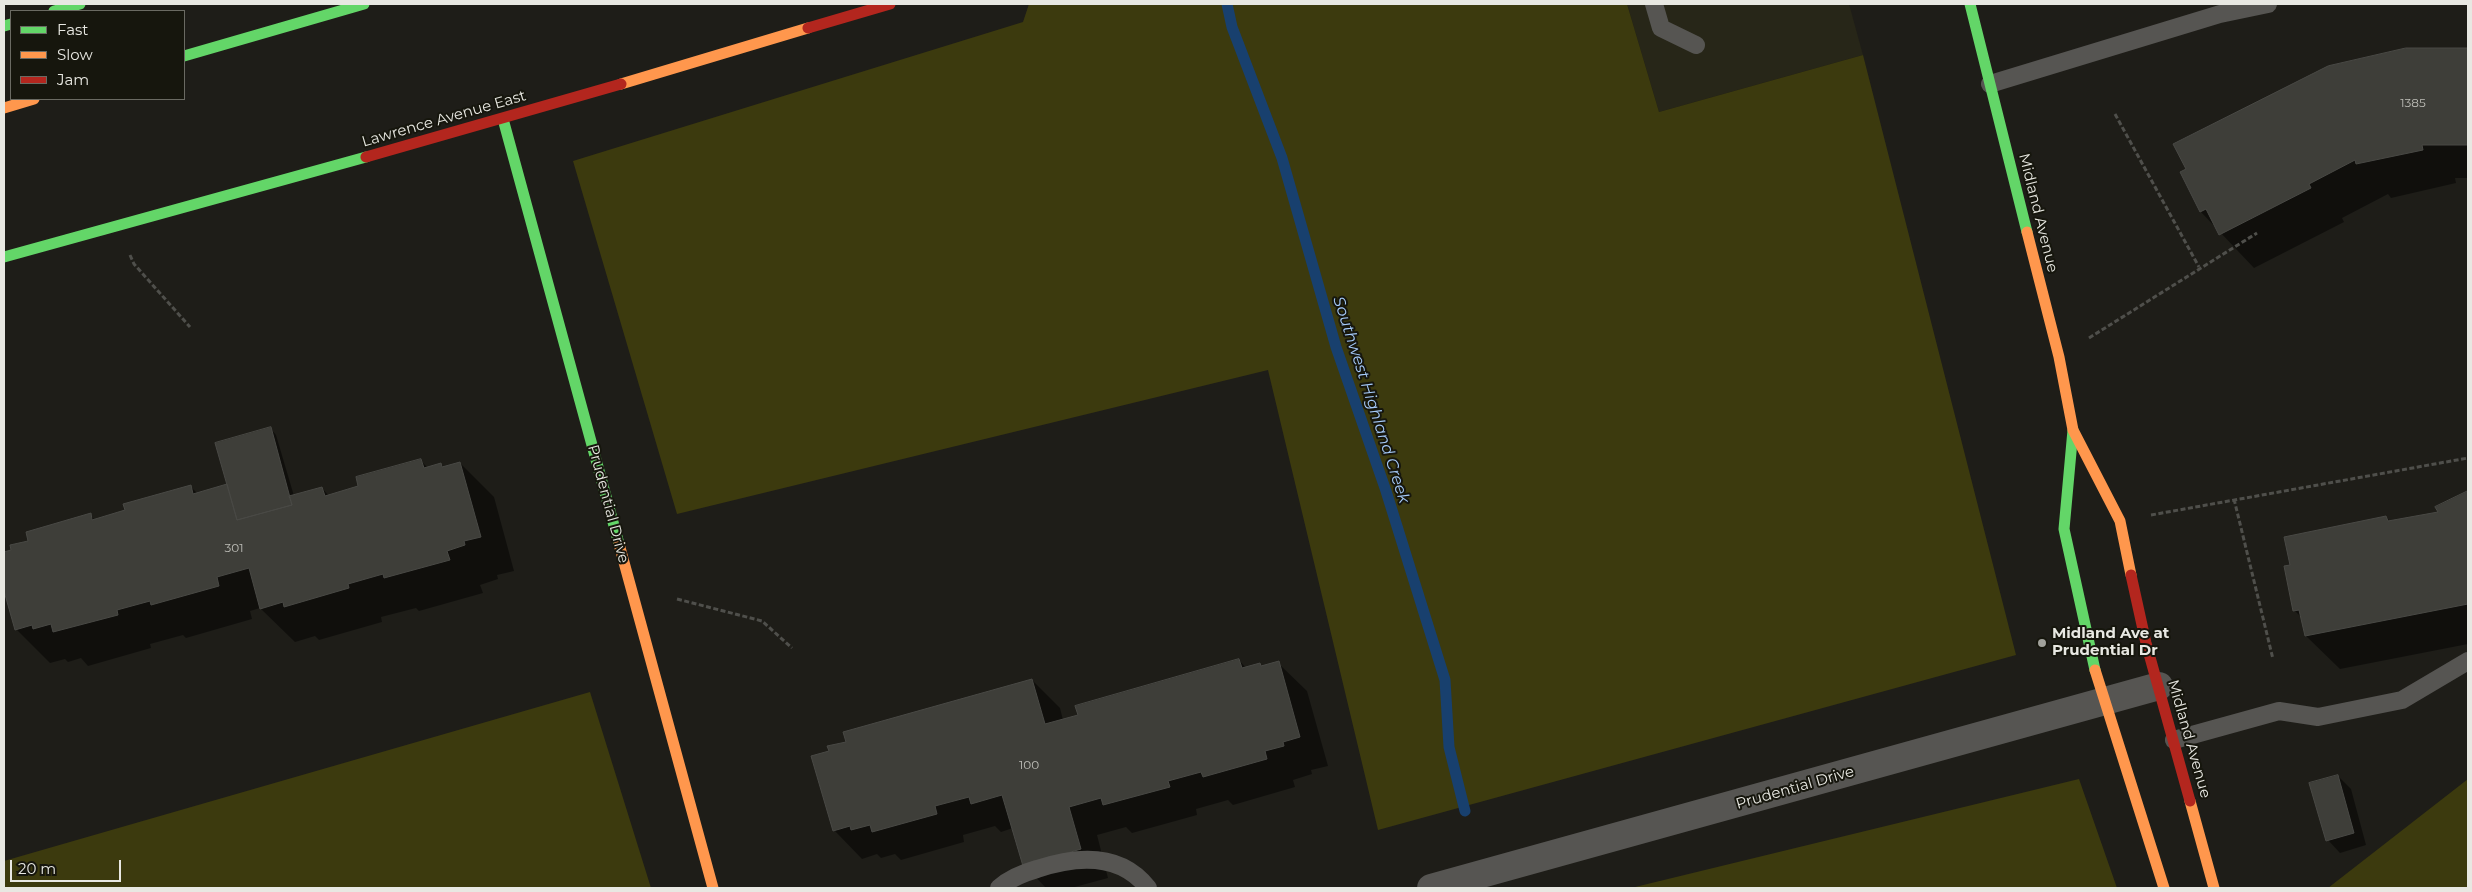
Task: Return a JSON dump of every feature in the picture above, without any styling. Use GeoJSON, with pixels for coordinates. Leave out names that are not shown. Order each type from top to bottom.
{"type":"FeatureCollection","features":[{"type":"Feature","properties":{"kind":"street"},"geometry":{"type":"LineString","coordinates":[[58,10],[80,4]]}},
{"type":"Feature","properties":{"kind":"street"},"geometry":{"type":"LineString","coordinates":[[185,56],[364,4]]}},
{"type":"Feature","properties":{"kind":"street","name":"Lawrence Avenue East"},"geometry":{"type":"LineString","coordinates":[[4,257],[503,119],[890,4]]}},
{"type":"Feature","properties":{"kind":"street","name":"Midland Avenue"},"geometry":{"type":"LineString","coordinates":[[1970,4],[2059,357],[2073,430],[2064,529],[2090,653],[2164,888]]}},
{"type":"Feature","properties":{"kind":"street"},"geometry":{"type":"LineString","coordinates":[[4,108],[31,100]]}},
{"type":"Feature","properties":{"kind":"street","name":"Prudential Drive"},"geometry":{"type":"LineString","coordinates":[[503,119],[713,888]]}},
{"type":"Feature","properties":{"kind":"street","name":"Midland Avenue"},"geometry":{"type":"LineString","coordinates":[[2073,430],[2120,521],[2146,643],[2214,888]]}},
{"type":"Feature","properties":{"kind":"street","name":"Prudential Drive"},"geometry":{"type":"LineString","coordinates":[[1431,888],[2159,686]]}},
{"type":"Feature","properties":{"kind":"lane"},"geometry":{"type":"LineString","coordinates":[[1654,4],[1661,28],[1696,45]]}},
{"type":"Feature","properties":{"kind":"lane"},"geometry":{"type":"LineString","coordinates":[[1990,84],[2220,14],[2268,4]]}},
{"type":"Feature","properties":{"kind":"lane"},"geometry":{"type":"LineString","coordinates":[[2174,740],[2280,711],[2318,717],[2402,700],[2468,661]]}},
{"type":"Feature","properties":{"kind":"lane"},"geometry":{"type":"LineString","coordinates":[[999,888],[1008,880],[1061,861],[1087,859],[1120,866],[1138,875],[1148,888]]}},
{"type":"Feature","properties":{"kind":"path"},"geometry":{"type":"LineString","coordinates":[[2114,114],[2199,267]]}},
{"type":"Feature","properties":{"kind":"path"},"geometry":{"type":"LineString","coordinates":[[117,225],[134,264],[190,327]]}},
{"type":"Feature","properties":{"kind":"path"},"geometry":{"type":"LineString","coordinates":[[2059,357],[2199,267],[2257,234]]}},
{"type":"Feature","properties":{"kind":"path"},"geometry":{"type":"LineString","coordinates":[[2120,521],[2468,458]]}},
{"type":"Feature","properties":{"kind":"path"},"geometry":{"type":"LineString","coordinates":[[2234,499],[2273,659]]}},
{"type":"Feature","properties":{"kind":"path"},"geometry":{"type":"LineString","coordinates":[[678,599],[762,621],[792,648]]}},
{"type":"Feature","properties":{"kind":"shaded area"},"geometry":{"type":"Polygon","coordinates":[[[1029,4],[1627,4],[1659,112],[1863,55],[2016,655],[1378,830],[1268,370],[677,514],[573,161],[1023,22],[1029,4]]]}},
{"type":"Feature","properties":{"kind":"shaded area"},"geometry":{"type":"Polygon","coordinates":[[[1627,4],[1849,4],[1863,55],[1659,112],[1627,4]]]}},
{"type":"Feature","properties":{"kind":"shaded area"},"geometry":{"type":"Polygon","coordinates":[[[590,692],[651,888],[4,888],[4,861],[590,692]]]}},
{"type":"Feature","properties":{"kind":"shaded area"},"geometry":{"type":"Polygon","coordinates":[[[2079,779],[2117,888],[1631,888],[2079,779]]]}},
{"type":"Feature","properties":{"kind":"shaded area"},"geometry":{"type":"Polygon","coordinates":[[[2468,779],[2468,888],[2328,888],[2468,779]]]}},
{"type":"Feature","properties":{"kind":"building"},"geometry":{"type":"Polygon","coordinates":[[[2406,48],[2468,48],[2468,145],[2422,145],[2423,150],[2356,164],[2355,160],[2309,184],[2311,188],[2219,235],[2206,209],[2200,212],[2180,172],[2186,169],[2173,144],[2328,66],[2406,48]]]}},
{"type":"Feature","properties":{"kind":"building"},"geometry":{"type":"Polygon","coordinates":[[[271,427],[292,505],[237,520],[215,443],[271,427]]]}},
{"type":"Feature","properties":{"kind":"building"},"geometry":{"type":"Polygon","coordinates":[[[421,459],[424,468],[441,463],[442,467],[460,462],[481,537],[464,541],[465,545],[447,551],[450,560],[384,578],[383,574],[348,584],[349,588],[284,607],[283,602],[260,609],[249,568],[217,577],[219,586],[151,605],[150,601],[117,610],[118,615],[53,632],[51,624],[33,629],[32,625],[15,630],[4,591],[4,552],[11,550],[10,545],[28,541],[26,532],[91,513],[92,520],[125,510],[123,504],[191,485],[193,494],[227,484],[237,520],[292,505],[289,496],[322,487],[325,496],[358,486],[356,477],[421,459]]]}},
{"type":"Feature","properties":{"kind":"building"},"geometry":{"type":"Polygon","coordinates":[[[2468,491],[2468,604],[2305,636],[2299,610],[2293,611],[2284,566],[2290,565],[2284,537],[2386,516],[2388,521],[2438,512],[2435,507],[2468,491]]]}},
{"type":"Feature","properties":{"kind":"building"},"geometry":{"type":"Polygon","coordinates":[[[1239,659],[1242,668],[1260,663],[1261,666],[1279,661],[1300,737],[1283,742],[1284,746],[1265,751],[1267,759],[1203,777],[1201,772],[1168,781],[1170,787],[1103,805],[1101,798],[1069,807],[1081,849],[1023,866],[1002,795],[971,804],[969,797],[935,806],[937,814],[872,832],[870,825],[851,830],[850,826],[833,831],[811,756],[829,751],[827,746],[846,742],[843,732],[1032,679],[1045,724],[1078,715],[1075,706],[1239,659]]]}},
{"type":"Feature","properties":{"kind":"building"},"geometry":{"type":"Polygon","coordinates":[[[2338,775],[2354,833],[2326,841],[2309,783],[2338,775]]]}},
{"type":"Feature","properties":{"kind":"waterway","name":"Southwest Highland Creek"},"geometry":{"type":"LineString","coordinates":[[1227,4],[1232,27],[1282,158],[1336,347],[1386,491],[1445,680],[1449,747],[1465,811]]}},
{"type":"Feature","properties":{"kind":"traffic: fast"},"geometry":{"type":"LineString","coordinates":[[58,10],[80,4]]}},
{"type":"Feature","properties":{"kind":"traffic: fast"},"geometry":{"type":"LineString","coordinates":[[185,56],[364,4]]}},
{"type":"Feature","properties":{"kind":"traffic: fast"},"geometry":{"type":"LineString","coordinates":[[1970,4],[2027,232]]}},
{"type":"Feature","properties":{"kind":"traffic: fast"},"geometry":{"type":"LineString","coordinates":[[4,26],[10,24]]}},
{"type":"Feature","properties":{"kind":"traffic: fast"},"geometry":{"type":"LineString","coordinates":[[503,119],[619,544]]}},
{"type":"Feature","properties":{"kind":"traffic: fast"},"geometry":{"type":"LineString","coordinates":[[4,257],[366,157]]}},
{"type":"Feature","properties":{"kind":"traffic: fast"},"geometry":{"type":"LineString","coordinates":[[2073,430],[2064,529],[2095,670]]}},
{"type":"Feature","properties":{"kind":"traffic: slow"},"geometry":{"type":"LineString","coordinates":[[621,84],[808,28]]}},
{"type":"Feature","properties":{"kind":"traffic: slow"},"geometry":{"type":"LineString","coordinates":[[4,108],[31,100]]}},
{"type":"Feature","properties":{"kind":"traffic: slow"},"geometry":{"type":"LineString","coordinates":[[2027,232],[2059,357],[2073,430],[2120,521],[2131,575]]}},
{"type":"Feature","properties":{"kind":"traffic: slow"},"geometry":{"type":"LineString","coordinates":[[619,544],[713,888]]}},
{"type":"Feature","properties":{"kind":"traffic: slow"},"geometry":{"type":"LineString","coordinates":[[2095,670],[2164,888]]}},
{"type":"Feature","properties":{"kind":"traffic: slow"},"geometry":{"type":"LineString","coordinates":[[2190,801],[2214,888]]}},
{"type":"Feature","properties":{"kind":"traffic: jam"},"geometry":{"type":"LineString","coordinates":[[808,28],[890,4]]}},
{"type":"Feature","properties":{"kind":"traffic: jam"},"geometry":{"type":"LineString","coordinates":[[366,157],[621,84]]}},
{"type":"Feature","properties":{"kind":"traffic: jam"},"geometry":{"type":"LineString","coordinates":[[2131,575],[2146,643],[2190,801]]}},
{"type":"Feature","properties":{"kind":"place","name":"Midland Ave at Prudential Dr"},"geometry":{"type":"Point","coordinates":[2042,643]}}]}
